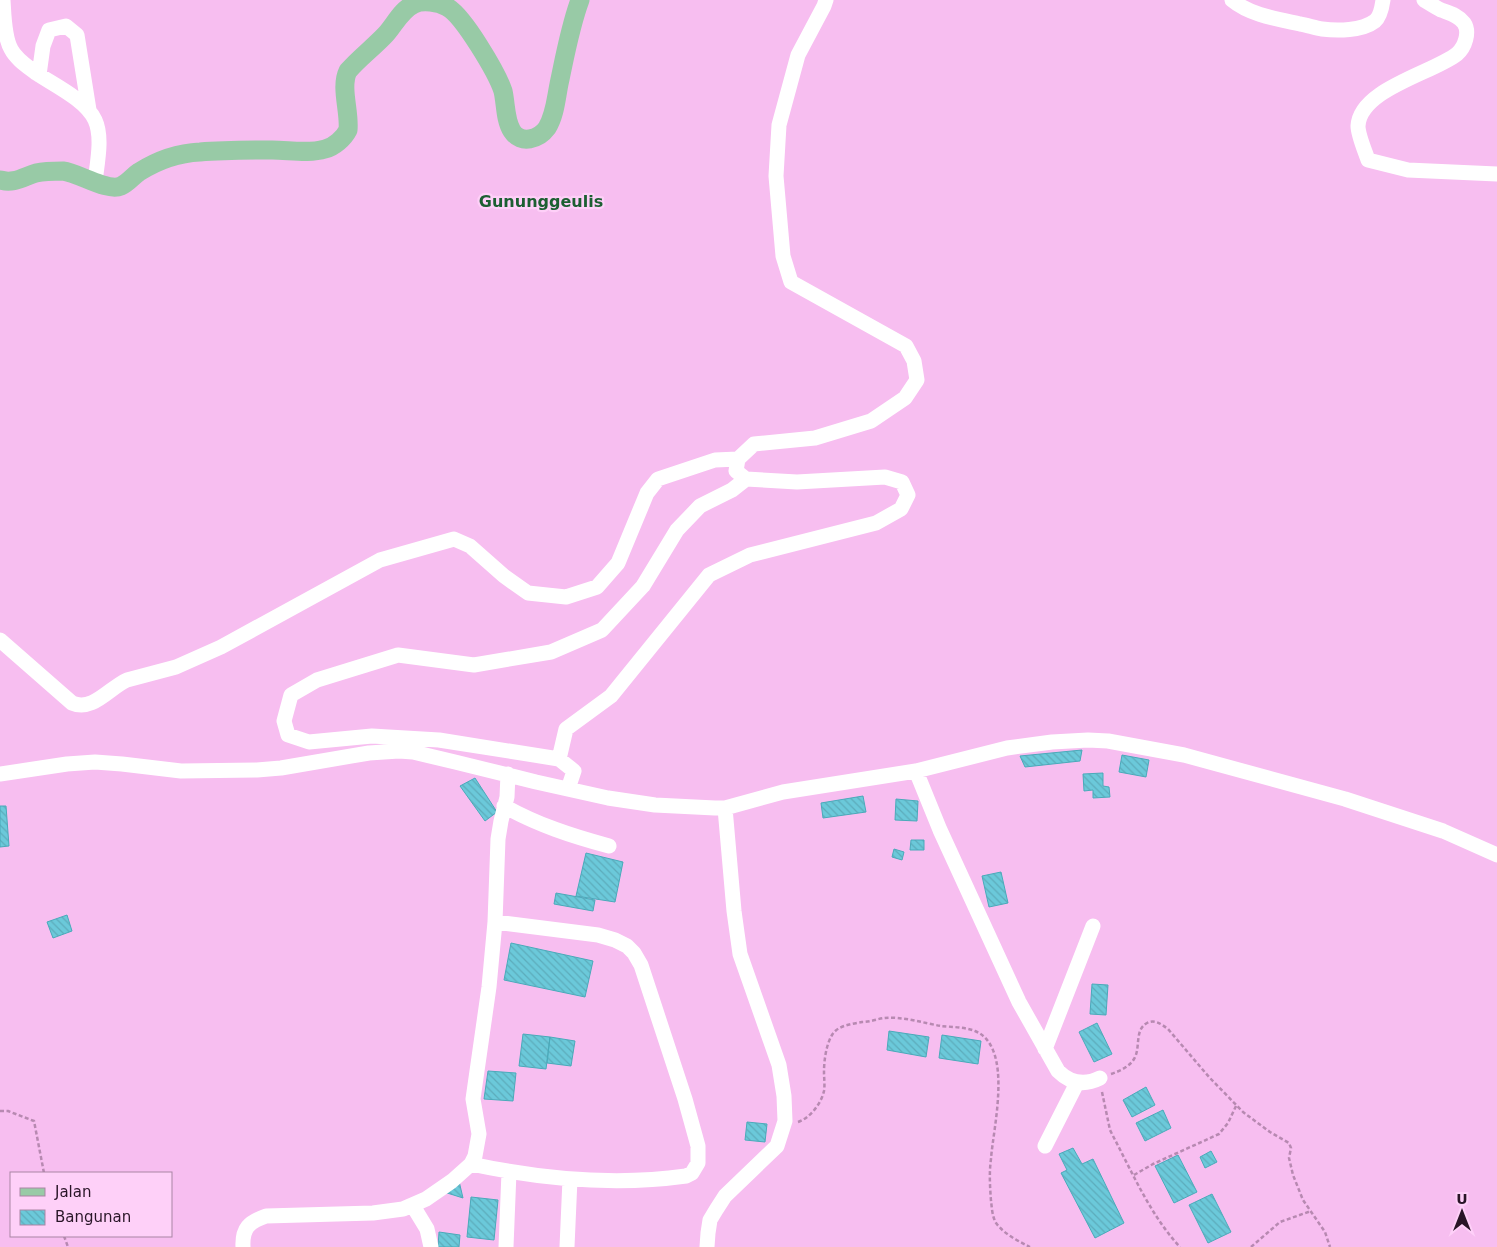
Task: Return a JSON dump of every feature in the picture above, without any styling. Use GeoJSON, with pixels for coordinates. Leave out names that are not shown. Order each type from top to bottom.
{"type":"FeatureCollection","features":[{"type":"Feature","properties":{"kind":"main road"},"geometry":{"type":"LineString","coordinates":[[0,180],[8,182],[53,170],[68,172],[114,187],[120,186],[147,167],[178,154],[271,150],[314,151],[327,149],[346,135],[348,130],[345,86],[348,71],[387,33],[400,14],[418,3],[432,3],[447,7],[462,21],[495,72],[503,91],[513,132],[521,139],[536,138],[546,129],[550,121],[568,40],[580,0]]}},
{"type":"Feature","properties":{"kind":"street"},"geometry":{"type":"LineString","coordinates":[[3,0],[8,43],[11,51],[25,65],[89,110],[96,121],[98,158],[95,182]]}},
{"type":"Feature","properties":{"kind":"street"},"geometry":{"type":"LineString","coordinates":[[558,759],[566,729],[611,696],[708,575],[750,555],[876,523],[901,509],[908,495],[902,482],[885,477],[797,482],[746,479],[736,471],[738,459],[754,444],[815,438],[871,421],[905,398],[917,380],[914,361],[906,346],[791,282],[783,256],[776,176],[779,124],[798,55],[826,0]]}},
{"type":"Feature","properties":{"kind":"street"},"geometry":{"type":"LineString","coordinates":[[1232,0],[1250,11],[1322,29],[1337,29],[1366,26],[1376,20],[1383,0]]}},
{"type":"Feature","properties":{"kind":"street"},"geometry":{"type":"LineString","coordinates":[[1424,0],[1439,9],[1455,15],[1464,22],[1467,30],[1465,43],[1459,52],[1449,59],[1408,78],[1380,94],[1362,113],[1358,127],[1368,160],[1408,170],[1497,174]]}},
{"type":"Feature","properties":{"kind":"street"},"geometry":{"type":"LineString","coordinates":[[39,75],[43,46],[49,30],[66,26],[77,35],[89,110]]}},
{"type":"Feature","properties":{"kind":"street"},"geometry":{"type":"LineString","coordinates":[[0,640],[72,703],[83,706],[92,703],[127,680],[176,667],[221,647],[380,560],[454,539],[470,546],[504,576],[528,593],[566,597],[597,587],[618,563],[647,493],[658,479],[715,460],[738,459]]}},
{"type":"Feature","properties":{"kind":"street"},"geometry":{"type":"LineString","coordinates":[[568,788],[574,771],[558,759],[439,740],[372,736],[309,742],[288,735],[284,720],[291,695],[317,680],[398,654],[474,665],[551,652],[602,630],[643,586],[677,530],[700,506],[732,490],[746,479]]}},
{"type":"Feature","properties":{"kind":"street"},"geometry":{"type":"LineString","coordinates":[[0,774],[67,764],[95,762],[181,771],[258,770],[281,768],[369,753],[399,751],[421,754],[608,798],[655,805],[724,808],[783,792],[916,771],[1028,744],[1088,740],[1108,741],[1184,754],[1345,799],[1443,831],[1497,855]]}},
{"type":"Feature","properties":{"kind":"street"},"geometry":{"type":"LineString","coordinates":[[916,771],[948,848],[1019,1002],[1058,1071],[1064,1078],[1077,1083],[1094,1082],[1100,1078]]}},
{"type":"Feature","properties":{"kind":"street"},"geometry":{"type":"LineString","coordinates":[[243,1247],[243,1235],[247,1226],[255,1220],[266,1216],[373,1213],[394,1211],[413,1206],[452,1181],[470,1164],[475,1156],[478,1146],[478,1123],[473,1099],[495,922],[498,839],[507,797],[508,774]]}},
{"type":"Feature","properties":{"kind":"street"},"geometry":{"type":"LineString","coordinates":[[504,806],[549,828],[610,846]]}},
{"type":"Feature","properties":{"kind":"street"},"geometry":{"type":"LineString","coordinates":[[707,1247],[710,1220],[716,1210],[725,1196],[777,1146],[785,1121],[784,1096],[779,1065],[740,954],[724,808]]}},
{"type":"Feature","properties":{"kind":"street"},"geometry":{"type":"LineString","coordinates":[[470,1164],[509,1172],[570,1179],[624,1180],[686,1176],[692,1173],[698,1163],[698,1146],[685,1099],[640,965],[634,953],[628,946],[598,935],[495,922]]}},
{"type":"Feature","properties":{"kind":"street"},"geometry":{"type":"LineString","coordinates":[[1045,1049],[1092,926]]}},
{"type":"Feature","properties":{"kind":"street"},"geometry":{"type":"LineString","coordinates":[[1045,1146],[1077,1083]]}},
{"type":"Feature","properties":{"kind":"street"},"geometry":{"type":"LineString","coordinates":[[506,1247],[509,1172]]}},
{"type":"Feature","properties":{"kind":"street"},"geometry":{"type":"LineString","coordinates":[[568,1247],[570,1179]]}},
{"type":"Feature","properties":{"kind":"street"},"geometry":{"type":"LineString","coordinates":[[413,1206],[427,1229],[431,1247]]}},
{"type":"Feature","properties":{"kind":"path"},"geometry":{"type":"LineString","coordinates":[[785,1121],[797,1123],[806,1119],[818,1103],[824,1092],[824,1070],[828,1047],[832,1034],[838,1029],[849,1024],[886,1017],[975,1031],[989,1043],[996,1059],[998,1076],[998,1097],[990,1171],[993,1215],[996,1222],[1007,1234],[1030,1247]]}},
{"type":"Feature","properties":{"kind":"path"},"geometry":{"type":"LineString","coordinates":[[1180,1247],[1155,1214],[1110,1130],[1100,1078],[1118,1071],[1133,1061],[1137,1053],[1139,1030],[1145,1024],[1155,1021],[1168,1029],[1236,1105],[1270,1132],[1289,1143],[1292,1175],[1303,1200],[1325,1232],[1330,1247]]}},
{"type":"Feature","properties":{"kind":"path"},"geometry":{"type":"LineString","coordinates":[[1134,1176],[1153,1164],[1219,1134],[1228,1124],[1236,1105]]}},
{"type":"Feature","properties":{"kind":"path"},"geometry":{"type":"LineString","coordinates":[[0,1111],[8,1111],[34,1121],[44,1172]]}},
{"type":"Feature","properties":{"kind":"path"},"geometry":{"type":"LineString","coordinates":[[1251,1247],[1280,1222],[1311,1211]]}},
{"type":"Feature","properties":{"kind":"building"},"geometry":{"type":"Polygon","coordinates":[[[1082,750],[1080,761],[1025,767],[1020,756],[1082,750]]]}},
{"type":"Feature","properties":{"kind":"building"},"geometry":{"type":"Polygon","coordinates":[[[1122,755],[1149,760],[1146,777],[1119,772],[1122,755]]]}},
{"type":"Feature","properties":{"kind":"building"},"geometry":{"type":"Polygon","coordinates":[[[1103,773],[1103,786],[1109,787],[1110,797],[1093,798],[1093,790],[1084,791],[1083,774],[1103,773]]]}},
{"type":"Feature","properties":{"kind":"building"},"geometry":{"type":"Polygon","coordinates":[[[475,778],[497,812],[485,821],[460,786],[475,778]]]}},
{"type":"Feature","properties":{"kind":"building"},"geometry":{"type":"Polygon","coordinates":[[[863,796],[866,812],[823,818],[821,803],[863,796]]]}},
{"type":"Feature","properties":{"kind":"building"},"geometry":{"type":"Polygon","coordinates":[[[896,799],[918,801],[917,821],[895,820],[896,799]]]}},
{"type":"Feature","properties":{"kind":"building"},"geometry":{"type":"Polygon","coordinates":[[[0,806],[6,806],[9,846],[0,847],[0,806]]]}},
{"type":"Feature","properties":{"kind":"building"},"geometry":{"type":"Polygon","coordinates":[[[911,840],[924,840],[924,850],[910,850],[911,840]]]}},
{"type":"Feature","properties":{"kind":"building"},"geometry":{"type":"Polygon","coordinates":[[[894,849],[904,852],[902,860],[892,857],[894,849]]]}},
{"type":"Feature","properties":{"kind":"building"},"geometry":{"type":"Polygon","coordinates":[[[586,853],[623,862],[615,902],[576,896],[586,853]]]}},
{"type":"Feature","properties":{"kind":"building"},"geometry":{"type":"Polygon","coordinates":[[[1001,872],[1008,903],[989,907],[982,876],[1001,872]]]}},
{"type":"Feature","properties":{"kind":"building"},"geometry":{"type":"Polygon","coordinates":[[[556,893],[595,900],[593,911],[554,904],[556,893]]]}},
{"type":"Feature","properties":{"kind":"building"},"geometry":{"type":"Polygon","coordinates":[[[67,915],[72,931],[53,938],[47,922],[67,915]]]}},
{"type":"Feature","properties":{"kind":"building"},"geometry":{"type":"Polygon","coordinates":[[[511,943],[593,961],[585,997],[504,980],[511,943]]]}},
{"type":"Feature","properties":{"kind":"building"},"geometry":{"type":"Polygon","coordinates":[[[1092,984],[1108,985],[1106,1015],[1090,1014],[1092,984]]]}},
{"type":"Feature","properties":{"kind":"building"},"geometry":{"type":"Polygon","coordinates":[[[1097,1023],[1112,1054],[1094,1062],[1079,1032],[1097,1023]]]}},
{"type":"Feature","properties":{"kind":"building"},"geometry":{"type":"Polygon","coordinates":[[[889,1031],[929,1037],[926,1057],[887,1050],[889,1031]]]}},
{"type":"Feature","properties":{"kind":"building"},"geometry":{"type":"Polygon","coordinates":[[[523,1034],[550,1037],[546,1069],[519,1066],[523,1034]]]}},
{"type":"Feature","properties":{"kind":"building"},"geometry":{"type":"Polygon","coordinates":[[[942,1035],[981,1041],[978,1064],[939,1058],[942,1035]]]}},
{"type":"Feature","properties":{"kind":"building"},"geometry":{"type":"Polygon","coordinates":[[[550,1037],[575,1041],[571,1066],[547,1063],[550,1037]]]}},
{"type":"Feature","properties":{"kind":"building"},"geometry":{"type":"Polygon","coordinates":[[[488,1071],[516,1073],[513,1101],[484,1099],[488,1071]]]}},
{"type":"Feature","properties":{"kind":"building"},"geometry":{"type":"Polygon","coordinates":[[[1146,1087],[1155,1105],[1132,1117],[1123,1100],[1146,1087]]]}},
{"type":"Feature","properties":{"kind":"building"},"geometry":{"type":"Polygon","coordinates":[[[1163,1110],[1171,1128],[1145,1141],[1136,1123],[1163,1110]]]}},
{"type":"Feature","properties":{"kind":"building"},"geometry":{"type":"Polygon","coordinates":[[[747,1122],[767,1124],[765,1142],[745,1140],[747,1122]]]}},
{"type":"Feature","properties":{"kind":"building"},"geometry":{"type":"Polygon","coordinates":[[[1073,1148],[1082,1164],[1093,1159],[1124,1223],[1095,1238],[1061,1173],[1067,1170],[1059,1154],[1073,1148]]]}},
{"type":"Feature","properties":{"kind":"building"},"geometry":{"type":"Polygon","coordinates":[[[1211,1151],[1217,1162],[1205,1168],[1200,1157],[1211,1151]]]}},
{"type":"Feature","properties":{"kind":"building"},"geometry":{"type":"Polygon","coordinates":[[[1178,1155],[1197,1192],[1174,1203],[1155,1166],[1178,1155]]]}},
{"type":"Feature","properties":{"kind":"building"},"geometry":{"type":"Polygon","coordinates":[[[459,1181],[463,1198],[444,1192],[459,1181]]]}},
{"type":"Feature","properties":{"kind":"building"},"geometry":{"type":"Polygon","coordinates":[[[1212,1194],[1231,1232],[1208,1243],[1189,1205],[1212,1194]]]}},
{"type":"Feature","properties":{"kind":"building"},"geometry":{"type":"Polygon","coordinates":[[[471,1197],[498,1200],[494,1240],[467,1237],[471,1197]]]}},
{"type":"Feature","properties":{"kind":"building"},"geometry":{"type":"Polygon","coordinates":[[[439,1232],[460,1235],[459,1247],[438,1247],[439,1232]]]}},
{"type":"Feature","properties":{"kind":"district","name":"Gununggeulis"},"geometry":{"type":"Point","coordinates":[541,201]}}]}
